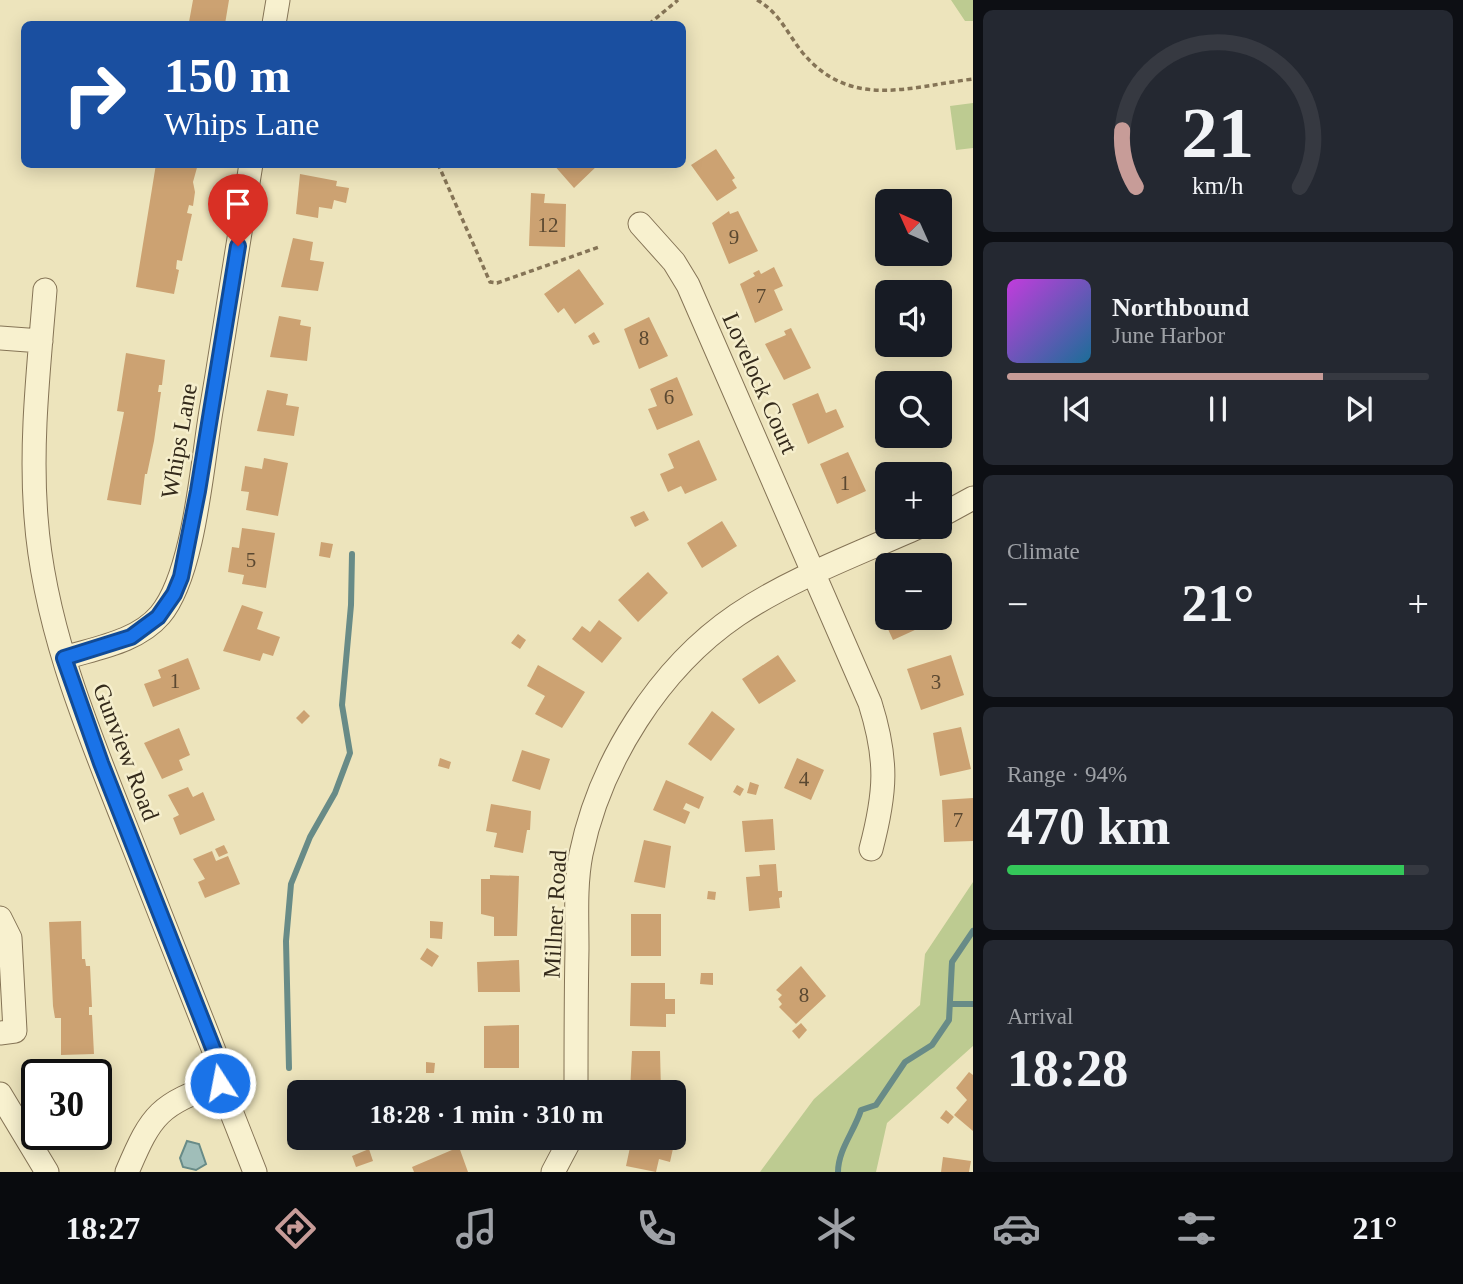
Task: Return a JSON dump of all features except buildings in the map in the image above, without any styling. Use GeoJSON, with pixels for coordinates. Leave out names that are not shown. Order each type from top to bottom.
{"type":"FeatureCollection","features":[{"type":"Feature","properties":{"kind":"street"},"geometry":{"type":"LineString","coordinates":[[274,21],[278,0]]}},
{"type":"Feature","properties":{"kind":"street","name":"Whips Lane"},"geometry":{"type":"LineString","coordinates":[[64,658],[131,637],[148,626],[167,607],[181,577],[198,491],[250,168]]}},
{"type":"Feature","properties":{"kind":"street","name":"Lovelock Court"},"geometry":{"type":"LineString","coordinates":[[640,224],[674,262],[688,285],[870,703],[882,741],[885,769],[882,804],[871,849]]}},
{"type":"Feature","properties":{"kind":"street","name":"Gunview Road"},"geometry":{"type":"LineString","coordinates":[[45,290],[35,405],[36,519],[51,612],[64,658],[104,772],[220,1066],[220,1083],[255,1172]]}},
{"type":"Feature","properties":{"kind":"street"},"geometry":{"type":"LineString","coordinates":[[0,338],[41,341]]}},
{"type":"Feature","properties":{"kind":"street"},"geometry":{"type":"LineString","coordinates":[[952,509],[973,498]]}},
{"type":"Feature","properties":{"kind":"street","name":"Millner Road"},"geometry":{"type":"LineString","coordinates":[[576,1080],[578,879],[581,855],[609,771],[653,699],[696,649],[738,615],[816,574],[892,539]]}},
{"type":"Feature","properties":{"kind":"street"},"geometry":{"type":"LineString","coordinates":[[0,918],[10,938],[15,1031],[0,1033]]}},
{"type":"Feature","properties":{"kind":"street"},"geometry":{"type":"LineString","coordinates":[[127,1172],[143,1133],[164,1108],[184,1096],[220,1083]]}},
{"type":"Feature","properties":{"kind":"street"},"geometry":{"type":"LineString","coordinates":[[0,1094],[47,1172]]}},
{"type":"Feature","properties":{"kind":"street"},"geometry":{"type":"LineString","coordinates":[[553,1172],[565,1150]]}},
{"type":"Feature","properties":{"kind":"path"},"geometry":{"type":"LineString","coordinates":[[653,21],[678,0]]}},
{"type":"Feature","properties":{"kind":"path"},"geometry":{"type":"LineString","coordinates":[[757,0],[772,8],[817,69],[845,86],[873,91],[973,79]]}},
{"type":"Feature","properties":{"kind":"path"},"geometry":{"type":"LineString","coordinates":[[440,168],[490,282],[497,283],[599,247]]}},
{"type":"Feature","properties":{"kind":"green space"},"geometry":{"type":"Polygon","coordinates":[[[951,0],[973,0],[973,21],[965,21],[951,0]]]}},
{"type":"Feature","properties":{"kind":"green space"},"geometry":{"type":"Polygon","coordinates":[[[973,103],[973,148],[956,150],[950,106],[973,103]]]}},
{"type":"Feature","properties":{"kind":"green space"},"geometry":{"type":"Polygon","coordinates":[[[973,882],[973,1046],[887,1123],[876,1172],[760,1172],[814,1099],[920,1005],[925,954],[973,882]]]}},
{"type":"Feature","properties":{"kind":"water"},"geometry":{"type":"Polygon","coordinates":[[[187,1141],[199,1144],[206,1164],[196,1170],[183,1167],[180,1158],[187,1141]]]}},
{"type":"Feature","properties":{"kind":"waterway"},"geometry":{"type":"LineString","coordinates":[[289,1068],[286,941],[291,884],[310,837],[335,793],[350,753],[342,705],[351,605],[352,554]]}},
{"type":"Feature","properties":{"kind":"waterway"},"geometry":{"type":"LineString","coordinates":[[838,1172],[843,1149],[861,1110],[876,1105],[905,1062],[932,1045],[949,1020],[952,962],[973,931]]}},
{"type":"Feature","properties":{"kind":"waterway"},"geometry":{"type":"LineString","coordinates":[[950,1004],[973,1004]]}},
{"type":"Feature","properties":{"kind":"route"},"geometry":{"type":"LineString","coordinates":[[220,1083],[220,1066],[101,763],[64,658],[131,637],[158,617],[174,594],[181,577],[198,491],[238,246]]}}]}
